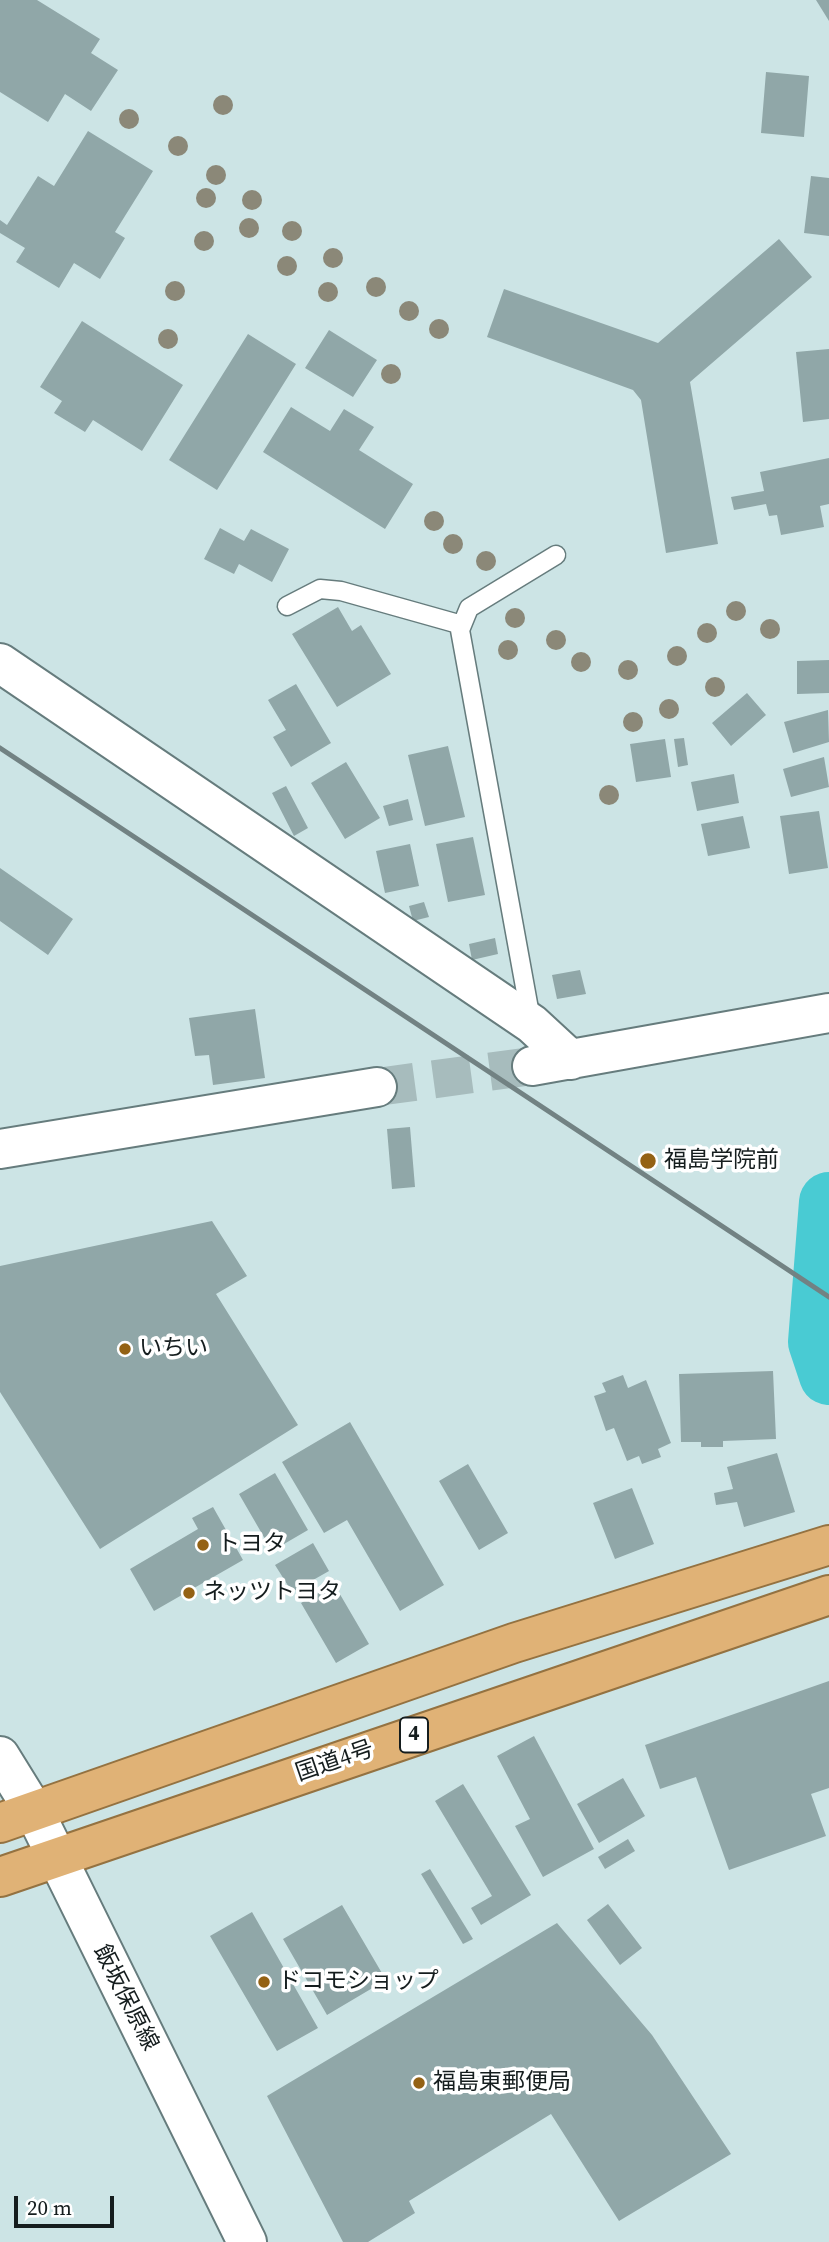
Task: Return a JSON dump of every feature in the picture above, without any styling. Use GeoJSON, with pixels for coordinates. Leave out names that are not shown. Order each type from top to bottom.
{"type":"FeatureCollection","features":[{"type":"Feature","properties":{"kind":"highway","name":"4"},"geometry":{"type":"LineString","coordinates":[[17,1817],[514,1643],[829,1545]]}},
{"type":"Feature","properties":{"kind":"highway","name":"国道4号"},"geometry":{"type":"LineString","coordinates":[[0,1877],[829,1595]]}},
{"type":"Feature","properties":{"kind":"street"},"geometry":{"type":"LineString","coordinates":[[0,663],[532,1024],[571,1060]]}},
{"type":"Feature","properties":{"kind":"street"},"geometry":{"type":"LineString","coordinates":[[532,1066],[819,1015]]}},
{"type":"Feature","properties":{"kind":"street"},"geometry":{"type":"LineString","coordinates":[[0,1149],[377,1087]]}},
{"type":"Feature","properties":{"kind":"street","name":"飯坂保原線"},"geometry":{"type":"LineString","coordinates":[[0,1756],[17,1817],[55,1857],[247,2242]]}},
{"type":"Feature","properties":{"kind":"lane"},"geometry":{"type":"LineString","coordinates":[[532,1024],[460,630],[469,608],[556,555]]}},
{"type":"Feature","properties":{"kind":"lane"},"geometry":{"type":"LineString","coordinates":[[287,606],[320,589],[341,591],[462,625]]}},
{"type":"Feature","properties":{"kind":"building"},"geometry":{"type":"Polygon","coordinates":[[[0,0],[37,0],[100,39],[91,53],[118,70],[91,111],[65,94],[48,122],[0,92],[0,0]]]}},
{"type":"Feature","properties":{"kind":"building"},"geometry":{"type":"Polygon","coordinates":[[[816,0],[829,0],[829,21],[816,0]]]}},
{"type":"Feature","properties":{"kind":"building"},"geometry":{"type":"Polygon","coordinates":[[[766,72],[809,76],[804,137],[761,133],[766,72]]]}},
{"type":"Feature","properties":{"kind":"building"},"geometry":{"type":"Polygon","coordinates":[[[88,131],[153,171],[115,232],[125,238],[100,279],[74,263],[59,288],[16,262],[25,248],[0,233],[0,220],[7,225],[38,176],[54,186],[88,131]]]}},
{"type":"Feature","properties":{"kind":"building"},"geometry":{"type":"Polygon","coordinates":[[[811,176],[829,178],[829,236],[804,233],[811,176]]]}},
{"type":"Feature","properties":{"kind":"building"},"geometry":{"type":"Polygon","coordinates":[[[779,239],[812,277],[690,382],[718,544],[666,553],[641,400],[633,390],[487,337],[504,289],[658,343],[779,239]]]}},
{"type":"Feature","properties":{"kind":"building"},"geometry":{"type":"Polygon","coordinates":[[[82,321],[183,385],[142,451],[93,420],[85,432],[54,413],[62,401],[40,387],[82,321]]]}},
{"type":"Feature","properties":{"kind":"building"},"geometry":{"type":"Polygon","coordinates":[[[329,330],[377,360],[353,397],[305,368],[329,330]]]}},
{"type":"Feature","properties":{"kind":"building"},"geometry":{"type":"Polygon","coordinates":[[[248,334],[296,364],[217,490],[169,460],[248,334]]]}},
{"type":"Feature","properties":{"kind":"building"},"geometry":{"type":"Polygon","coordinates":[[[829,349],[829,419],[803,422],[796,352],[829,349]]]}},
{"type":"Feature","properties":{"kind":"building"},"geometry":{"type":"Polygon","coordinates":[[[291,407],[330,431],[344,409],[374,427],[359,450],[413,484],[385,529],[263,452],[291,407]]]}},
{"type":"Feature","properties":{"kind":"building"},"geometry":{"type":"Polygon","coordinates":[[[829,458],[829,504],[820,506],[824,527],[781,535],[777,515],[769,516],[766,504],[734,510],[731,497],[764,491],[760,472],[829,458]]]}},
{"type":"Feature","properties":{"kind":"building"},"geometry":{"type":"Polygon","coordinates":[[[220,528],[244,541],[251,529],[289,549],[272,582],[239,564],[234,574],[204,559],[220,528]]]}},
{"type":"Feature","properties":{"kind":"building"},"geometry":{"type":"Polygon","coordinates":[[[338,607],[352,631],[361,625],[391,674],[337,707],[292,634],[338,607]]]}},
{"type":"Feature","properties":{"kind":"building"},"geometry":{"type":"Polygon","coordinates":[[[829,660],[829,693],[797,694],[797,661],[829,660]]]}},
{"type":"Feature","properties":{"kind":"building"},"geometry":{"type":"Polygon","coordinates":[[[296,684],[331,743],[291,767],[273,737],[286,730],[268,700],[296,684]]]}},
{"type":"Feature","properties":{"kind":"building"},"geometry":{"type":"Polygon","coordinates":[[[747,693],[766,715],[731,746],[712,723],[747,693]]]}},
{"type":"Feature","properties":{"kind":"building"},"geometry":{"type":"Polygon","coordinates":[[[828,710],[829,742],[793,753],[784,722],[828,710]]]}},
{"type":"Feature","properties":{"kind":"building"},"geometry":{"type":"Polygon","coordinates":[[[684,738],[688,765],[678,767],[674,739],[684,738]]]}},
{"type":"Feature","properties":{"kind":"building"},"geometry":{"type":"Polygon","coordinates":[[[665,739],[671,777],[636,782],[630,744],[665,739]]]}},
{"type":"Feature","properties":{"kind":"building"},"geometry":{"type":"Polygon","coordinates":[[[448,746],[465,817],[425,826],[408,755],[448,746]]]}},
{"type":"Feature","properties":{"kind":"building"},"geometry":{"type":"Polygon","coordinates":[[[824,757],[829,787],[791,797],[783,769],[824,757]]]}},
{"type":"Feature","properties":{"kind":"building"},"geometry":{"type":"Polygon","coordinates":[[[346,762],[380,818],[345,839],[311,783],[346,762]]]}},
{"type":"Feature","properties":{"kind":"building"},"geometry":{"type":"Polygon","coordinates":[[[734,774],[739,803],[697,811],[691,782],[734,774]]]}},
{"type":"Feature","properties":{"kind":"building"},"geometry":{"type":"Polygon","coordinates":[[[286,786],[308,828],[294,836],[272,793],[286,786]]]}},
{"type":"Feature","properties":{"kind":"building"},"geometry":{"type":"Polygon","coordinates":[[[408,799],[413,820],[389,826],[383,806],[408,799]]]}},
{"type":"Feature","properties":{"kind":"building"},"geometry":{"type":"Polygon","coordinates":[[[819,811],[828,868],[789,874],[780,816],[819,811]]]}},
{"type":"Feature","properties":{"kind":"building"},"geometry":{"type":"Polygon","coordinates":[[[743,816],[750,848],[708,856],[701,824],[743,816]]]}},
{"type":"Feature","properties":{"kind":"building"},"geometry":{"type":"Polygon","coordinates":[[[473,837],[485,895],[448,902],[436,844],[473,837]]]}},
{"type":"Feature","properties":{"kind":"building"},"geometry":{"type":"Polygon","coordinates":[[[410,844],[419,886],[385,893],[376,851],[410,844]]]}},
{"type":"Feature","properties":{"kind":"building"},"geometry":{"type":"Polygon","coordinates":[[[0,868],[73,919],[48,955],[0,921],[0,868]]]}},
{"type":"Feature","properties":{"kind":"building"},"geometry":{"type":"Polygon","coordinates":[[[424,902],[429,917],[413,921],[409,906],[424,902]]]}},
{"type":"Feature","properties":{"kind":"building"},"geometry":{"type":"Polygon","coordinates":[[[495,938],[498,954],[472,960],[469,944],[495,938]]]}},
{"type":"Feature","properties":{"kind":"building"},"geometry":{"type":"Polygon","coordinates":[[[580,970],[586,994],[557,999],[552,975],[580,970]]]}},
{"type":"Feature","properties":{"kind":"building"},"geometry":{"type":"Polygon","coordinates":[[[255,1009],[265,1078],[213,1085],[209,1055],[195,1056],[189,1018],[255,1009]]]}},
{"type":"Feature","properties":{"kind":"building"},"geometry":{"type":"Polygon","coordinates":[[[410,1127],[415,1187],[392,1189],[387,1129],[410,1127]]]}},
{"type":"Feature","properties":{"kind":"building"},"geometry":{"type":"Polygon","coordinates":[[[212,1221],[247,1276],[216,1294],[298,1425],[100,1549],[0,1392],[0,1266],[212,1221]]]}},
{"type":"Feature","properties":{"kind":"building"},"geometry":{"type":"Polygon","coordinates":[[[773,1371],[776,1439],[723,1441],[723,1447],[701,1447],[701,1442],[681,1442],[679,1374],[773,1371]]]}},
{"type":"Feature","properties":{"kind":"building"},"geometry":{"type":"Polygon","coordinates":[[[623,1375],[628,1388],[646,1380],[671,1443],[658,1449],[661,1457],[642,1464],[639,1456],[627,1461],[614,1428],[606,1431],[594,1396],[606,1392],[602,1383],[623,1375]]]}},
{"type":"Feature","properties":{"kind":"building"},"geometry":{"type":"Polygon","coordinates":[[[350,1422],[444,1585],[400,1611],[347,1520],[324,1533],[282,1462],[350,1422]]]}},
{"type":"Feature","properties":{"kind":"building"},"geometry":{"type":"Polygon","coordinates":[[[777,1453],[795,1512],[744,1527],[737,1502],[716,1505],[714,1493],[733,1489],[727,1467],[777,1453]]]}},
{"type":"Feature","properties":{"kind":"building"},"geometry":{"type":"Polygon","coordinates":[[[468,1464],[508,1533],[479,1550],[439,1481],[468,1464]]]}},
{"type":"Feature","properties":{"kind":"building"},"geometry":{"type":"Polygon","coordinates":[[[275,1473],[308,1530],[272,1551],[239,1494],[275,1473]]]}},
{"type":"Feature","properties":{"kind":"building"},"geometry":{"type":"Polygon","coordinates":[[[632,1488],[654,1544],[615,1559],[593,1503],[632,1488]]]}},
{"type":"Feature","properties":{"kind":"building","name":"トヨタ"},"geometry":{"type":"Polygon","coordinates":[[[213,1507],[243,1560],[154,1611],[130,1569],[198,1529],[192,1518],[213,1507]]]}},
{"type":"Feature","properties":{"kind":"building"},"geometry":{"type":"Polygon","coordinates":[[[313,1543],[329,1571],[292,1592],[275,1565],[313,1543]]]}},
{"type":"Feature","properties":{"kind":"building"},"geometry":{"type":"Polygon","coordinates":[[[334,1584],[369,1644],[336,1663],[301,1603],[334,1584]]]}},
{"type":"Feature","properties":{"kind":"building"},"geometry":{"type":"Polygon","coordinates":[[[829,1681],[829,1788],[811,1794],[826,1836],[729,1870],[696,1777],[660,1789],[645,1745],[829,1681]]]}},
{"type":"Feature","properties":{"kind":"building"},"geometry":{"type":"Polygon","coordinates":[[[534,1736],[594,1849],[543,1877],[515,1826],[530,1819],[497,1756],[534,1736]]]}},
{"type":"Feature","properties":{"kind":"building"},"geometry":{"type":"Polygon","coordinates":[[[623,1778],[645,1816],[599,1843],[577,1804],[623,1778]]]}},
{"type":"Feature","properties":{"kind":"building"},"geometry":{"type":"Polygon","coordinates":[[[463,1784],[531,1895],[481,1925],[471,1908],[492,1896],[435,1801],[463,1784]]]}},
{"type":"Feature","properties":{"kind":"building"},"geometry":{"type":"Polygon","coordinates":[[[628,1839],[635,1851],[605,1869],[598,1857],[628,1839]]]}},
{"type":"Feature","properties":{"kind":"building"},"geometry":{"type":"Polygon","coordinates":[[[430,1869],[473,1939],[463,1944],[421,1874],[430,1869]]]}},
{"type":"Feature","properties":{"kind":"building"},"geometry":{"type":"Polygon","coordinates":[[[608,1904],[642,1948],[620,1965],[587,1920],[608,1904]]]}},
{"type":"Feature","properties":{"kind":"building"},"geometry":{"type":"Polygon","coordinates":[[[342,1905],[386,1980],[327,2015],[283,1939],[342,1905]]]}},
{"type":"Feature","properties":{"kind":"building","name":"ドコモショップ"},"geometry":{"type":"Polygon","coordinates":[[[252,1912],[318,2028],[277,2051],[210,1936],[252,1912]]]}},
{"type":"Feature","properties":{"kind":"building"},"geometry":{"type":"Polygon","coordinates":[[[557,1923],[652,2035],[731,2154],[619,2221],[551,2114],[409,2201],[415,2213],[368,2242],[343,2242],[267,2096],[557,1923]]]}},
{"type":"Feature","properties":{"kind":"waterway"},"geometry":{"type":"LineString","coordinates":[[829,1202],[818,1342],[829,1375]]}},
{"type":"Feature","properties":{"kind":"tunnel"},"geometry":{"type":"LineString","coordinates":[[377,1087],[532,1066]]}},
{"type":"Feature","properties":{"kind":"railway"},"geometry":{"type":"LineString","coordinates":[[0,748],[829,1297]]}},
{"type":"Feature","properties":{"kind":"place","name":"福島学院前"},"geometry":{"type":"Point","coordinates":[648,1161]}},
{"type":"Feature","properties":{"kind":"place","name":"いちい"},"geometry":{"type":"Point","coordinates":[125,1349]}},
{"type":"Feature","properties":{"kind":"place","name":"トヨタ"},"geometry":{"type":"Point","coordinates":[203,1545]}},
{"type":"Feature","properties":{"kind":"place","name":"ネッツトヨタ"},"geometry":{"type":"Point","coordinates":[189,1593]}},
{"type":"Feature","properties":{"kind":"place","name":"ドコモショップ"},"geometry":{"type":"Point","coordinates":[264,1982]}},
{"type":"Feature","properties":{"kind":"place","name":"福島東郵便局"},"geometry":{"type":"Point","coordinates":[419,2083]}}]}
